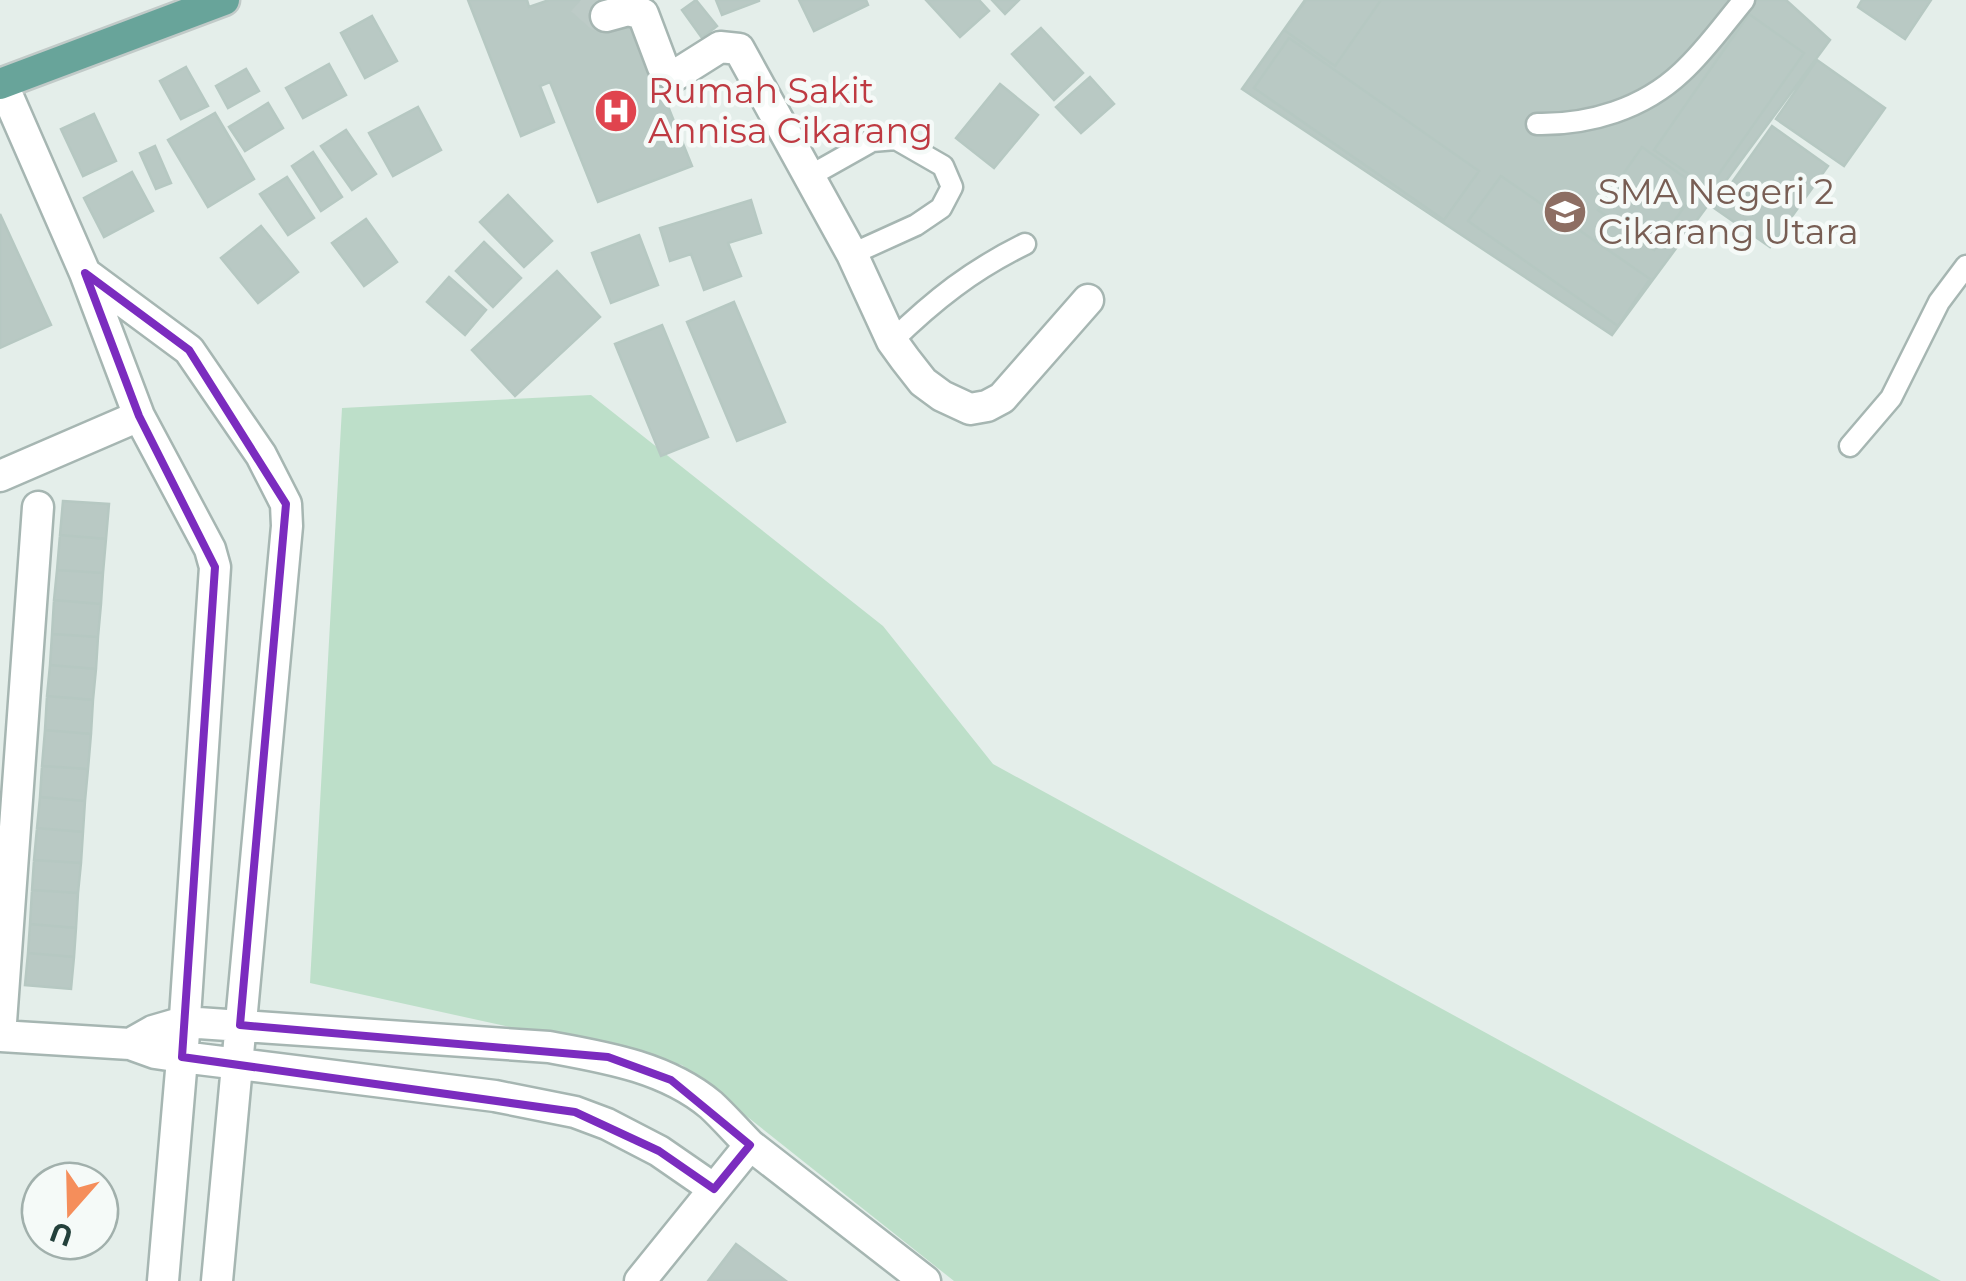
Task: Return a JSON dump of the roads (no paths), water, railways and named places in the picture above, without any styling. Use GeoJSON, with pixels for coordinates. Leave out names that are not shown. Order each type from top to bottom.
{"type":"FeatureCollection","features":[{"type":"Feature","properties":{"kind":"main road"},"geometry":{"type":"LineString","coordinates":[[1,84],[185,7],[224,0]]}},
{"type":"Feature","properties":{"kind":"street"},"geometry":{"type":"LineString","coordinates":[[606,16],[628,10],[643,14],[663,67],[674,76],[720,47],[739,49],[852,254],[892,341],[923,382],[942,396],[970,409],[988,406],[1002,398],[1088,300]]}},
{"type":"Feature","properties":{"kind":"street"},"geometry":{"type":"LineString","coordinates":[[1,84],[85,274],[139,416],[210,549],[215,567],[163,1281]]}},
{"type":"Feature","properties":{"kind":"street"},"geometry":{"type":"LineString","coordinates":[[85,274],[188,350],[262,455],[286,504],[217,1281]]}},
{"type":"Feature","properties":{"kind":"street"},"geometry":{"type":"LineString","coordinates":[[0,476],[139,416]]}},
{"type":"Feature","properties":{"kind":"street"},"geometry":{"type":"LineString","coordinates":[[38,507],[0,1036],[130,1044],[182,1057],[495,1096],[575,1112],[659,1151],[714,1189]]}},
{"type":"Feature","properties":{"kind":"street"},"geometry":{"type":"LineString","coordinates":[[130,1044],[153,1030],[184,1022],[549,1047],[608,1057],[658,1075],[708,1103],[750,1145],[925,1281]]}},
{"type":"Feature","properties":{"kind":"street"},"geometry":{"type":"LineString","coordinates":[[640,1281],[750,1145]]}},
{"type":"Feature","properties":{"kind":"lane"},"geometry":{"type":"LineString","coordinates":[[1537,124],[1581,123],[1647,97],[1682,73],[1744,0]]}},
{"type":"Feature","properties":{"kind":"lane"},"geometry":{"type":"LineString","coordinates":[[808,177],[872,141],[896,139],[943,166],[952,187],[942,208],[852,254]]}},
{"type":"Feature","properties":{"kind":"lane"},"geometry":{"type":"LineString","coordinates":[[892,341],[965,277],[1025,244]]}},
{"type":"Feature","properties":{"kind":"lane"},"geometry":{"type":"LineString","coordinates":[[1850,446],[1890,398],[1939,302],[1966,266]]}},
{"type":"Feature","properties":{"kind":"tunnel"},"geometry":{"type":"LineString","coordinates":[[581,0],[599,16],[606,16]]}},
{"type":"Feature","properties":{"kind":"place","name":"Rumah Sakit Annisa Cikarang"},"geometry":{"type":"Point","coordinates":[616,111]}},
{"type":"Feature","properties":{"kind":"place","name":"SMA Negeri 2 Cikarang Utara"},"geometry":{"type":"Point","coordinates":[1565,212]}}]}
